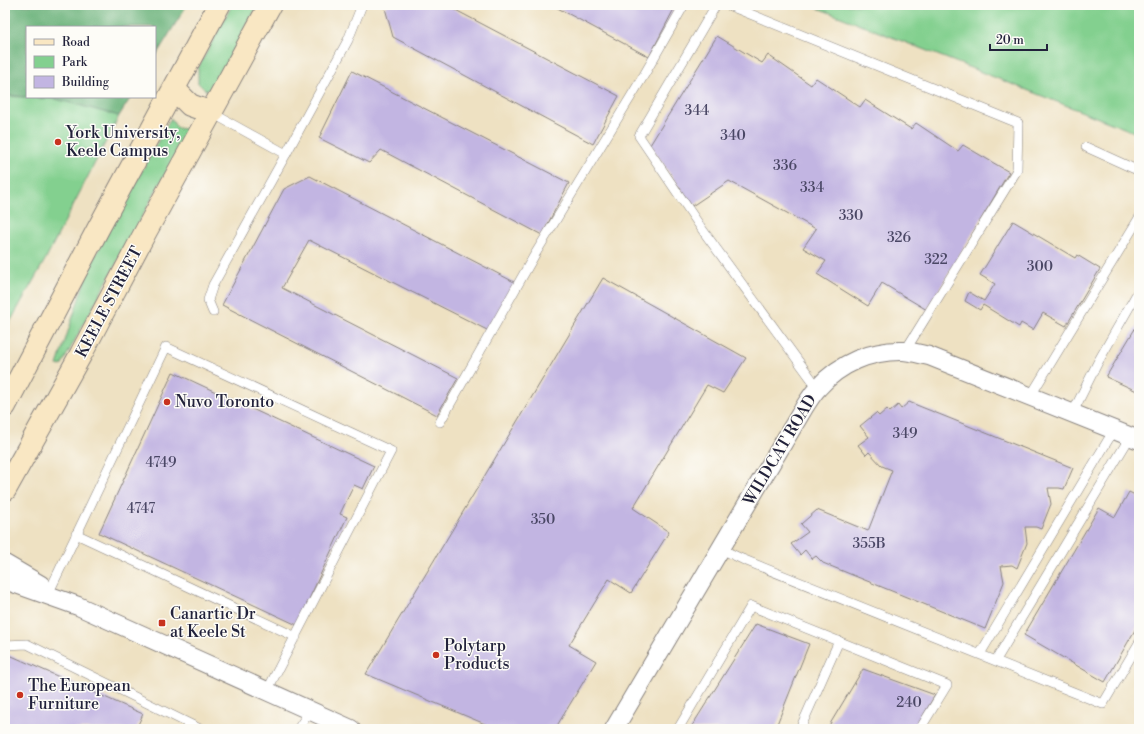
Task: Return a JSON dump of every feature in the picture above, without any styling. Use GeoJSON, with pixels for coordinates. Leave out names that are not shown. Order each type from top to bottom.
{"type":"FeatureCollection","features":[{"type":"Feature","properties":{"kind":"main road"},"geometry":{"type":"LineString","coordinates":[[5,406],[94,236],[219,5]]}},
{"type":"Feature","properties":{"kind":"main road","name":"KEELE STREET"},"geometry":{"type":"LineString","coordinates":[[5,490],[81,354],[270,5]]}},
{"type":"Feature","properties":{"kind":"main road"},"geometry":{"type":"LineString","coordinates":[[174,89],[190,105],[212,113]]}},
{"type":"Feature","properties":{"kind":"street","name":"WILDCAT ROAD"},"geometry":{"type":"LineString","coordinates":[[614,729],[805,406],[818,388],[835,372],[856,360],[878,353],[905,351],[929,356],[1127,436]]}},
{"type":"Feature","properties":{"kind":"street"},"geometry":{"type":"LineString","coordinates":[[5,564],[78,606]]}},
{"type":"Feature","properties":{"kind":"street"},"geometry":{"type":"LineString","coordinates":[[5,580],[78,606],[351,729]]}},
{"type":"Feature","properties":{"kind":"lane"},"geometry":{"type":"LineString","coordinates":[[213,312],[208,300],[213,286],[348,40],[362,5]]}},
{"type":"Feature","properties":{"kind":"lane"},"geometry":{"type":"LineString","coordinates":[[440,422],[534,256],[640,82],[684,5]]}},
{"type":"Feature","properties":{"kind":"lane"},"geometry":{"type":"LineString","coordinates":[[716,5],[639,136],[704,232],[818,388]]}},
{"type":"Feature","properties":{"kind":"lane"},"geometry":{"type":"LineString","coordinates":[[728,5],[1018,124],[1017,170],[905,351]]}},
{"type":"Feature","properties":{"kind":"lane"},"geometry":{"type":"LineString","coordinates":[[212,113],[286,154]]}},
{"type":"Feature","properties":{"kind":"lane"},"geometry":{"type":"LineString","coordinates":[[1086,147],[1139,171]]}},
{"type":"Feature","properties":{"kind":"lane"},"geometry":{"type":"LineString","coordinates":[[1030,397],[1139,218]]}},
{"type":"Feature","properties":{"kind":"lane"},"geometry":{"type":"LineString","coordinates":[[1072,414],[1098,362],[1139,290]]}},
{"type":"Feature","properties":{"kind":"lane"},"geometry":{"type":"LineString","coordinates":[[50,590],[166,347],[391,451],[267,691]]}},
{"type":"Feature","properties":{"kind":"lane"},"geometry":{"type":"LineString","coordinates":[[980,654],[1127,436]]}},
{"type":"Feature","properties":{"kind":"lane"},"geometry":{"type":"LineString","coordinates":[[996,660],[1127,436]]}},
{"type":"Feature","properties":{"kind":"lane"},"geometry":{"type":"LineString","coordinates":[[76,534],[296,637]]}},
{"type":"Feature","properties":{"kind":"lane"},"geometry":{"type":"LineString","coordinates":[[721,549],[742,559],[1103,704],[1139,643]]}},
{"type":"Feature","properties":{"kind":"lane"},"geometry":{"type":"LineString","coordinates":[[678,729],[751,606],[948,685],[920,729]]}},
{"type":"Feature","properties":{"kind":"lane"},"geometry":{"type":"LineString","coordinates":[[800,729],[839,641]]}},
{"type":"Feature","properties":{"kind":"lane"},"geometry":{"type":"LineString","coordinates":[[5,645],[27,644],[200,729]]}},
{"type":"Feature","properties":{"kind":"lane"},"geometry":{"type":"LineString","coordinates":[[298,729],[310,711]]}},
{"type":"Feature","properties":{"kind":"green space"},"geometry":{"type":"Polygon","coordinates":[[[5,5],[187,5],[156,55],[156,26],[26,26],[26,97],[5,95],[5,5]]]}},
{"type":"Feature","properties":{"kind":"green space"},"geometry":{"type":"Polygon","coordinates":[[[232,5],[258,5],[215,85],[210,90],[205,90],[198,83],[198,68],[232,5]]]}},
{"type":"Feature","properties":{"kind":"green space"},"geometry":{"type":"Polygon","coordinates":[[[810,5],[1139,5],[1139,134],[810,5]]]}},
{"type":"Feature","properties":{"kind":"green space","name":"York University, Keele Campus"},"geometry":{"type":"Polygon","coordinates":[[[5,96],[56,99],[119,116],[45,260],[5,331],[5,96]]]}},
{"type":"Feature","properties":{"kind":"green space"},"geometry":{"type":"Polygon","coordinates":[[[42,98],[130,98],[119,116],[56,99],[42,98]]]}},
{"type":"Feature","properties":{"kind":"green space"},"geometry":{"type":"Polygon","coordinates":[[[171,118],[176,127],[183,129],[190,128],[61,366],[57,365],[86,277],[96,254],[171,118]]]}},
{"type":"Feature","properties":{"kind":"building"},"geometry":{"type":"Polygon","coordinates":[[[386,5],[446,5],[619,96],[593,144],[393,37],[385,8],[386,5]]]}},
{"type":"Feature","properties":{"kind":"building"},"geometry":{"type":"Polygon","coordinates":[[[552,5],[676,5],[649,57],[552,5]]]}},
{"type":"Feature","properties":{"kind":"building"},"geometry":{"type":"Polygon","coordinates":[[[717,36],[762,63],[768,55],[811,85],[816,78],[860,107],[865,100],[911,129],[916,123],[958,151],[963,145],[1009,172],[927,310],[882,283],[868,306],[817,274],[826,261],[803,248],[816,229],[729,181],[692,206],[650,145],[717,36]]]}},
{"type":"Feature","properties":{"kind":"building"},"geometry":{"type":"Polygon","coordinates":[[[352,71],[569,183],[542,235],[381,150],[369,163],[319,138],[352,71]]]}},
{"type":"Feature","properties":{"kind":"building"},"geometry":{"type":"Polygon","coordinates":[[[310,176],[516,283],[489,331],[309,240],[282,288],[458,378],[437,415],[222,305],[284,189],[310,176]]]}},
{"type":"Feature","properties":{"kind":"building"},"geometry":{"type":"Polygon","coordinates":[[[1013,221],[1075,258],[1077,255],[1100,269],[1066,326],[1043,313],[1033,330],[1021,323],[1019,327],[983,305],[980,310],[965,301],[969,292],[984,301],[995,284],[980,275],[1013,221]]]}},
{"type":"Feature","properties":{"kind":"building"},"geometry":{"type":"Polygon","coordinates":[[[603,278],[746,358],[723,393],[707,385],[633,508],[669,532],[631,593],[609,579],[569,645],[596,661],[555,729],[497,729],[366,674],[603,278]]]}},
{"type":"Feature","properties":{"kind":"building"},"geometry":{"type":"Polygon","coordinates":[[[1139,322],[1139,392],[1106,377],[1139,322]]]}},
{"type":"Feature","properties":{"kind":"building"},"geometry":{"type":"Polygon","coordinates":[[[173,372],[374,466],[363,489],[354,485],[340,514],[347,517],[297,625],[99,533],[173,372]]]}},
{"type":"Feature","properties":{"kind":"building"},"geometry":{"type":"Polygon","coordinates":[[[909,402],[1073,468],[1064,489],[1048,488],[1051,504],[1041,529],[1036,527],[1025,527],[1027,543],[1017,568],[1012,565],[1001,566],[1004,582],[985,629],[823,563],[816,556],[812,559],[805,550],[800,555],[791,544],[808,532],[801,524],[817,510],[868,531],[892,470],[882,466],[869,452],[866,455],[858,445],[869,437],[860,426],[876,413],[879,416],[887,409],[890,412],[898,405],[901,409],[909,402]]]}},
{"type":"Feature","properties":{"kind":"building"},"geometry":{"type":"Polygon","coordinates":[[[1129,492],[1139,497],[1139,623],[1105,682],[1024,635],[1099,508],[1115,517],[1129,492]]]}},
{"type":"Feature","properties":{"kind":"building"},"geometry":{"type":"Polygon","coordinates":[[[756,624],[809,644],[775,729],[690,729],[756,624]]]}},
{"type":"Feature","properties":{"kind":"building"},"geometry":{"type":"Polygon","coordinates":[[[5,653],[143,714],[136,729],[5,729],[5,653]]]}},
{"type":"Feature","properties":{"kind":"building"},"geometry":{"type":"Polygon","coordinates":[[[863,669],[935,695],[915,729],[827,729],[863,669]]]}},
{"type":"Feature","properties":{"kind":"place","name":"York University, Keele Campus"},"geometry":{"type":"Point","coordinates":[58,142]}},
{"type":"Feature","properties":{"kind":"place","name":"Nuvo Toronto"},"geometry":{"type":"Point","coordinates":[167,402]}},
{"type":"Feature","properties":{"kind":"place","name":"Canartic Dr at Keele St"},"geometry":{"type":"Point","coordinates":[162,623]}},
{"type":"Feature","properties":{"kind":"place","name":"Polytarp Products"},"geometry":{"type":"Point","coordinates":[436,655]}},
{"type":"Feature","properties":{"kind":"place","name":"The European Furniture"},"geometry":{"type":"Point","coordinates":[20,695]}}]}
